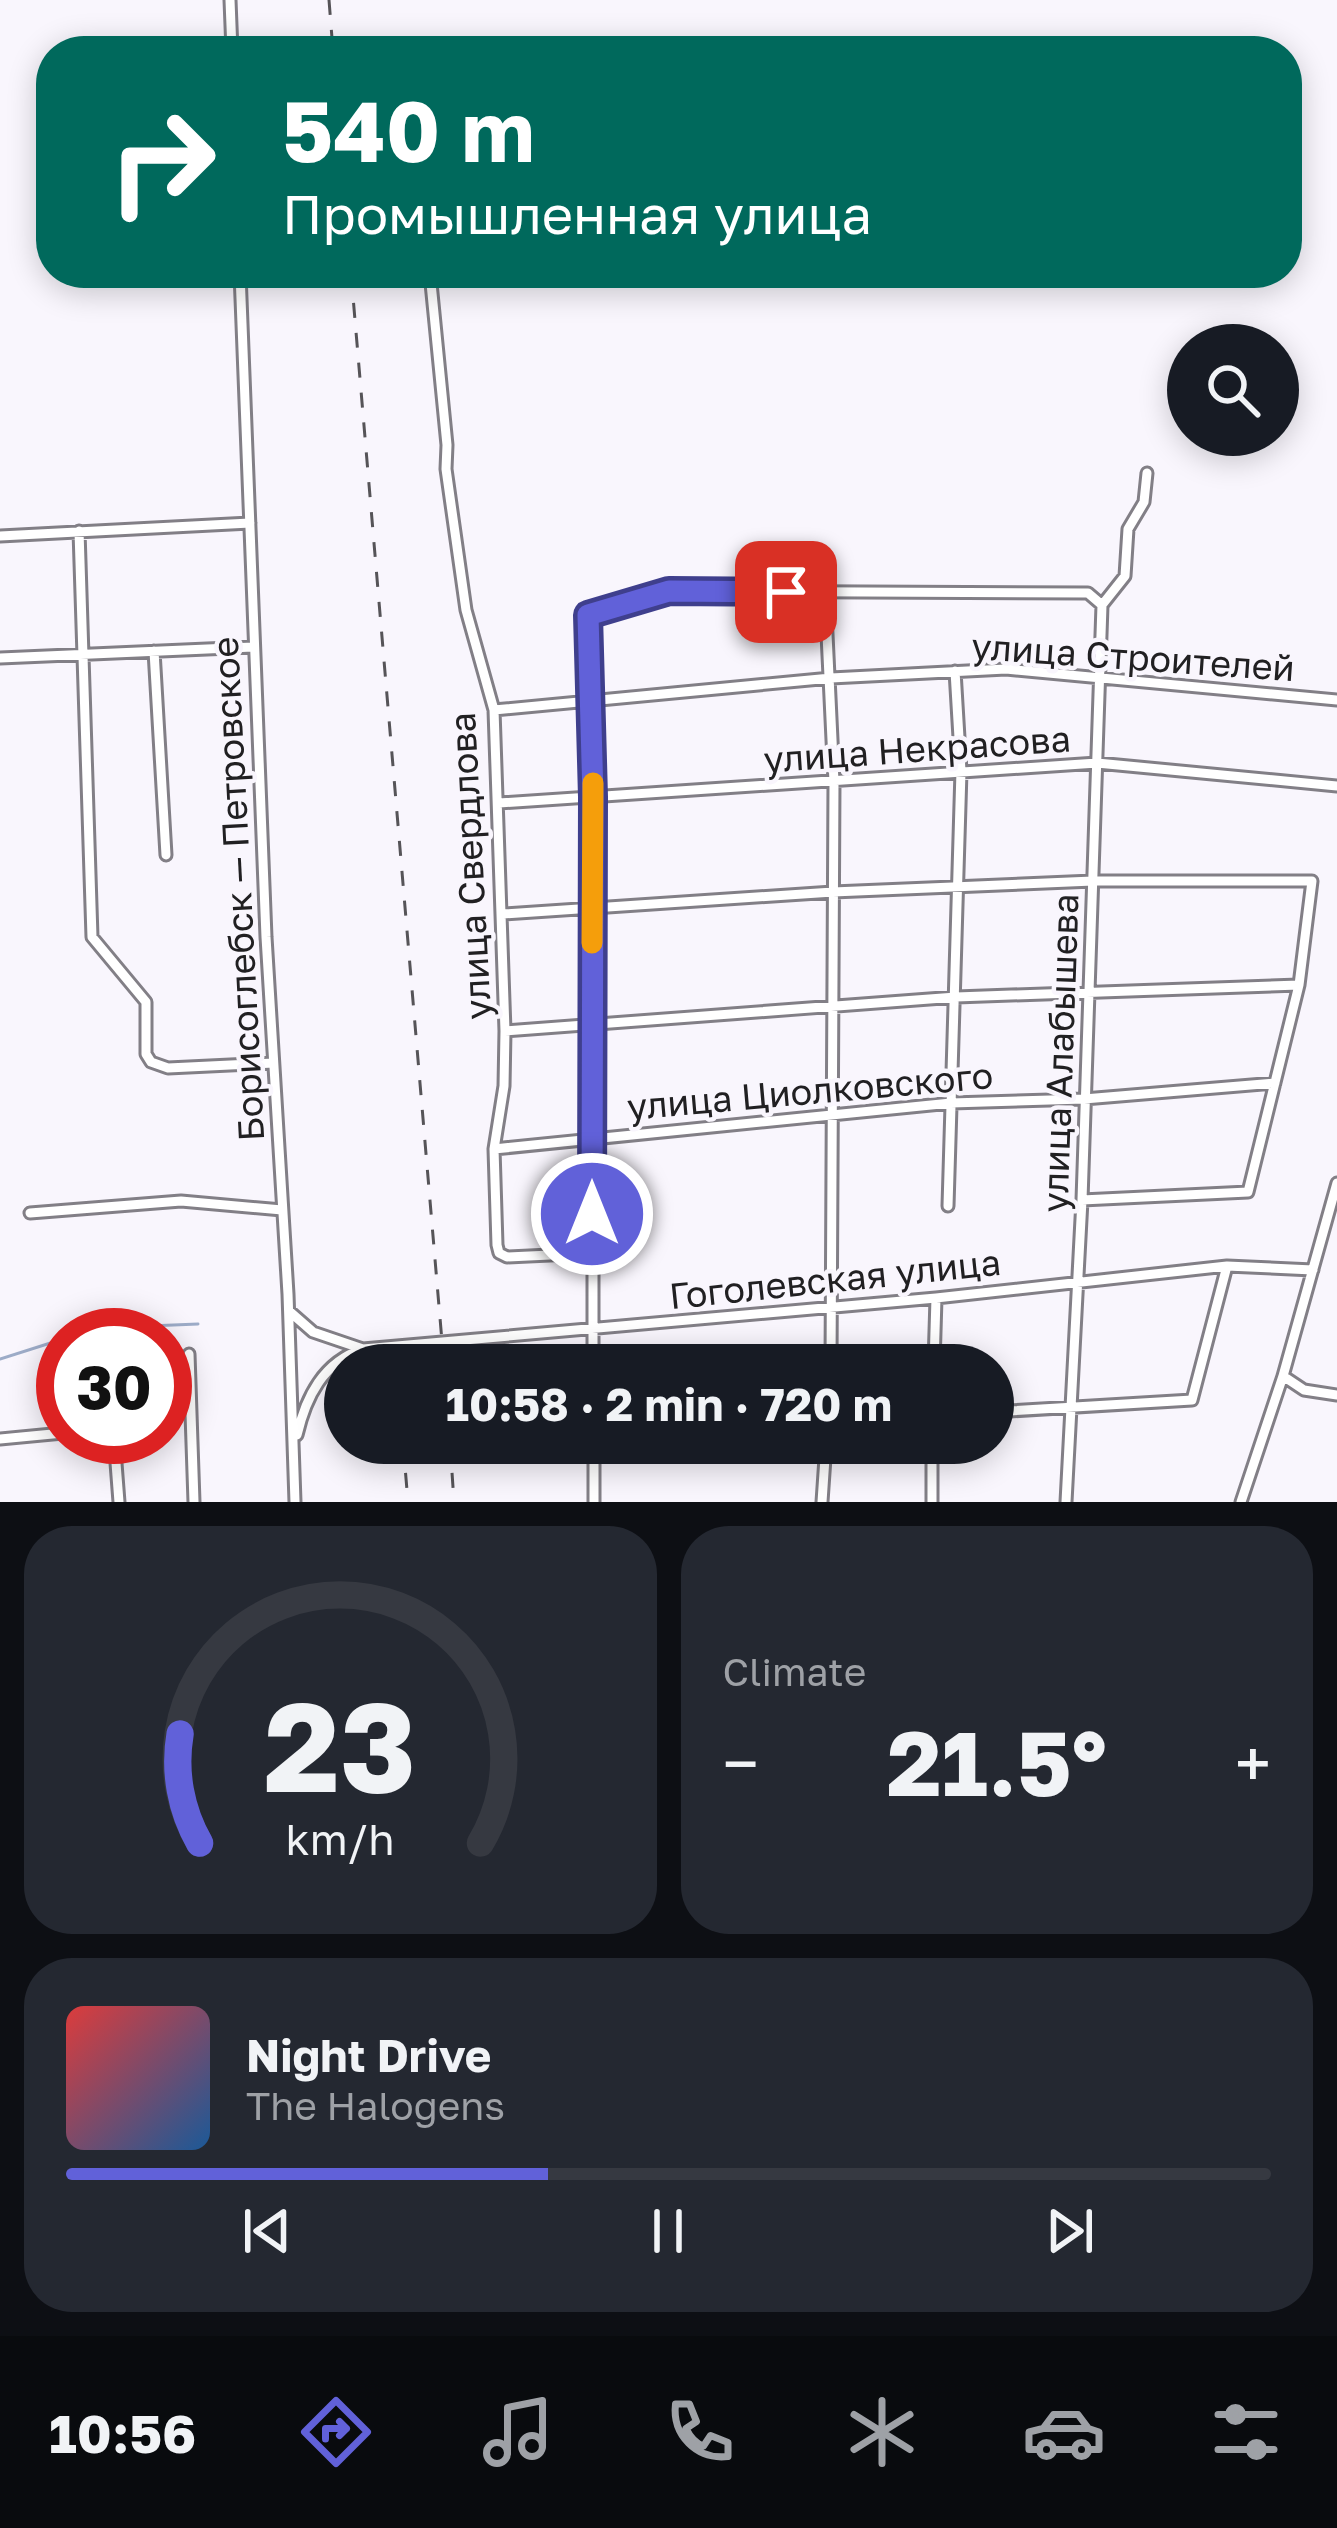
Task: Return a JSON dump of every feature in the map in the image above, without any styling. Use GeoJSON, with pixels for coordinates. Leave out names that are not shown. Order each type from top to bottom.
{"type":"FeatureCollection","features":[{"type":"Feature","properties":{"kind":"street"},"geometry":{"type":"LineString","coordinates":[[230,0],[231,36]]}},
{"type":"Feature","properties":{"kind":"street","name":"Борисоглебск — Петровское"},"geometry":{"type":"LineString","coordinates":[[241,288],[253,647],[295,1502]]}},
{"type":"Feature","properties":{"kind":"street","name":"улица Свердлова"},"geometry":{"type":"LineString","coordinates":[[431,288],[446,469],[466,610],[494,710],[505,1031],[504,1086],[494,1149],[497,1245],[507,1257],[592,1253]]}},
{"type":"Feature","properties":{"kind":"street","name":"улица Алабышева"},"geometry":{"type":"LineString","coordinates":[[1066,1502],[1082,1200],[1102,605],[1125,576],[1128,529],[1144,502],[1147,473]]}},
{"type":"Feature","properties":{"kind":"street"},"geometry":{"type":"LineString","coordinates":[[0,536],[250,523]]}},
{"type":"Feature","properties":{"kind":"street"},"geometry":{"type":"LineString","coordinates":[[79,532],[92,937],[141,991],[146,1002],[146,1054],[158,1067],[273,1063]]}},
{"type":"Feature","properties":{"kind":"street"},"geometry":{"type":"LineString","coordinates":[[593,1344],[593,797],[588,615],[669,591],[1088,592],[1102,605]]}},
{"type":"Feature","properties":{"kind":"street"},"geometry":{"type":"LineString","coordinates":[[825,592],[833,782],[832,1344]]}},
{"type":"Feature","properties":{"kind":"street"},"geometry":{"type":"LineString","coordinates":[[0,658],[253,647]]}},
{"type":"Feature","properties":{"kind":"street"},"geometry":{"type":"LineString","coordinates":[[154,651],[166,855]]}},
{"type":"Feature","properties":{"kind":"street","name":"улица Строителей"},"geometry":{"type":"LineString","coordinates":[[494,710],[831,678],[1006,668],[1337,700]]}},
{"type":"Feature","properties":{"kind":"street"},"geometry":{"type":"LineString","coordinates":[[948,1206],[962,771],[955,671]]}},
{"type":"Feature","properties":{"kind":"street","name":"улица Некрасова"},"geometry":{"type":"LineString","coordinates":[[499,802],[1097,763],[1337,786]]}},
{"type":"Feature","properties":{"kind":"street"},"geometry":{"type":"LineString","coordinates":[[503,914],[1093,881],[1312,881],[1299,985],[1248,1192],[1082,1200]]}},
{"type":"Feature","properties":{"kind":"street"},"geometry":{"type":"LineString","coordinates":[[505,1031],[956,997],[1299,985]]}},
{"type":"Feature","properties":{"kind":"street","name":"улица Циолковского"},"geometry":{"type":"LineString","coordinates":[[494,1149],[951,1103],[1084,1099],[1275,1083]]}},
{"type":"Feature","properties":{"kind":"street"},"geometry":{"type":"LineString","coordinates":[[1241,1502],[1283,1376],[1337,1183]]}},
{"type":"Feature","properties":{"kind":"street"},"geometry":{"type":"LineString","coordinates":[[30,1213],[181,1202],[282,1210]]}},
{"type":"Feature","properties":{"kind":"street"},"geometry":{"type":"LineString","coordinates":[[1321,1245],[1337,1252]]}},
{"type":"Feature","properties":{"kind":"street"},"geometry":{"type":"LineString","coordinates":[[1014,1411],[1192,1400],[1227,1266]]}},
{"type":"Feature","properties":{"kind":"street","name":"Гоголевская улица"},"geometry":{"type":"LineString","coordinates":[[424,1344],[936,1298],[1227,1266],[1313,1270]]}},
{"type":"Feature","properties":{"kind":"street"},"geometry":{"type":"LineString","coordinates":[[935,1344],[936,1298]]}},
{"type":"Feature","properties":{"kind":"street"},"geometry":{"type":"LineString","coordinates":[[288,1310],[313,1331],[349,1344]]}},
{"type":"Feature","properties":{"kind":"street"},"geometry":{"type":"LineString","coordinates":[[290,1341],[313,1331]]}},
{"type":"Feature","properties":{"kind":"street"},"geometry":{"type":"LineString","coordinates":[[294,1446],[304,1407],[324,1376]]}},
{"type":"Feature","properties":{"kind":"street"},"geometry":{"type":"LineString","coordinates":[[1283,1376],[1304,1390],[1337,1395]]}},
{"type":"Feature","properties":{"kind":"street"},"geometry":{"type":"LineString","coordinates":[[291,1378],[301,1384],[318,1382]]}},
{"type":"Feature","properties":{"kind":"street"},"geometry":{"type":"LineString","coordinates":[[0,1439],[36,1436]]}},
{"type":"Feature","properties":{"kind":"street"},"geometry":{"type":"LineString","coordinates":[[192,1443],[194,1502]]}},
{"type":"Feature","properties":{"kind":"street"},"geometry":{"type":"LineString","coordinates":[[116,1464],[119,1502]]}},
{"type":"Feature","properties":{"kind":"street"},"geometry":{"type":"LineString","coordinates":[[594,1464],[594,1502]]}},
{"type":"Feature","properties":{"kind":"street"},"geometry":{"type":"LineString","coordinates":[[822,1502],[825,1464]]}},
{"type":"Feature","properties":{"kind":"street"},"geometry":{"type":"LineString","coordinates":[[932,1464],[932,1502]]}},
{"type":"Feature","properties":{"kind":"waterway"},"geometry":{"type":"LineString","coordinates":[[192,1324],[198,1324]]}},
{"type":"Feature","properties":{"kind":"waterway"},"geometry":{"type":"LineString","coordinates":[[0,1359],[36,1348]]}},
{"type":"Feature","properties":{"kind":"railway"},"geometry":{"type":"LineString","coordinates":[[329,0],[332,36]]}},
{"type":"Feature","properties":{"kind":"railway"},"geometry":{"type":"LineString","coordinates":[[352,288],[442,1344]]}},
{"type":"Feature","properties":{"kind":"railway"},"geometry":{"type":"LineString","coordinates":[[405,1464],[408,1502]]}},
{"type":"Feature","properties":{"kind":"railway"},"geometry":{"type":"LineString","coordinates":[[451,1464],[454,1502]]}},
{"type":"Feature","properties":{"kind":"slow traffic"},"geometry":{"type":"LineString","coordinates":[[592,943],[593,783]]}},
{"type":"Feature","properties":{"kind":"route"},"geometry":{"type":"LineString","coordinates":[[592,1214],[593,797],[588,615],[669,591],[786,592]]}}]}
